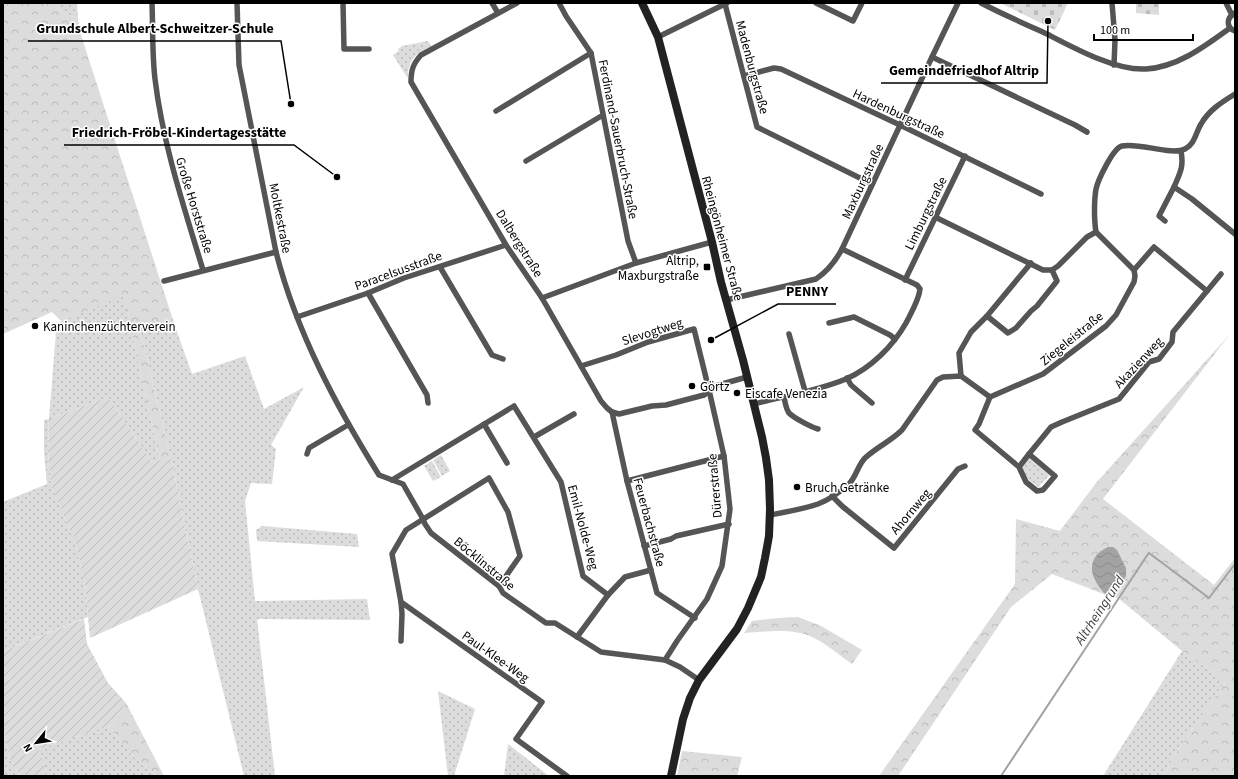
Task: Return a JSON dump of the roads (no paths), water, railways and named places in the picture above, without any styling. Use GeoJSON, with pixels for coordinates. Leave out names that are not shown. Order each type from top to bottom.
{"type":"FeatureCollection","features":[{"type":"Feature","properties":{"kind":"street","name":"Große Horststraße"},"geometry":{"type":"LineString","coordinates":[[152,3],[155,78],[167,149],[177,186],[204,270]]}},
{"type":"Feature","properties":{"kind":"street","name":"Moltkestraße"},"geometry":{"type":"LineString","coordinates":[[237,3],[239,64],[282,277],[297,317],[325,380],[348,425]]}},
{"type":"Feature","properties":{"kind":"street"},"geometry":{"type":"LineString","coordinates":[[343,3],[344,49],[369,49]]}},
{"type":"Feature","properties":{"kind":"street"},"geometry":{"type":"LineString","coordinates":[[492,3],[498,13]]}},
{"type":"Feature","properties":{"kind":"street","name":"Dalbergstraße"},"geometry":{"type":"LineString","coordinates":[[517,3],[421,55],[415,61],[411,69],[411,82],[506,245],[542,298],[601,401],[612,412]]}},
{"type":"Feature","properties":{"kind":"street","name":"Ferdinand-Sauerbruch-Straße"},"geometry":{"type":"LineString","coordinates":[[559,3],[591,53],[628,241],[636,263]]}},
{"type":"Feature","properties":{"kind":"street","name":"Rheingönheimer Straße"},"geometry":{"type":"LineString","coordinates":[[642,3],[658,37],[712,242],[720,282],[754,404],[766,458],[769,480],[770,515],[766,558],[761,577],[737,629],[699,680],[690,698],[682,719],[671,776]]}},
{"type":"Feature","properties":{"kind":"street"},"geometry":{"type":"LineString","coordinates":[[816,3],[853,21],[862,3]]}},
{"type":"Feature","properties":{"kind":"street","name":"Maxburgstraße"},"geometry":{"type":"LineString","coordinates":[[726,300],[816,279],[834,263],[958,3]]}},
{"type":"Feature","properties":{"kind":"street"},"geometry":{"type":"LineString","coordinates":[[981,3],[1114,65],[1125,68],[1147,69],[1167,65],[1187,57],[1232,30],[1228,22],[1230,17],[1234,14],[1226,3]]}},
{"type":"Feature","properties":{"kind":"street"},"geometry":{"type":"LineString","coordinates":[[1112,3],[1115,40],[1114,65]]}},
{"type":"Feature","properties":{"kind":"street"},"geometry":{"type":"LineString","coordinates":[[658,37],[726,4]]}},
{"type":"Feature","properties":{"kind":"street","name":"Madenburgstraße"},"geometry":{"type":"LineString","coordinates":[[726,4],[758,127],[872,184]]}},
{"type":"Feature","properties":{"kind":"street"},"geometry":{"type":"LineString","coordinates":[[496,111],[591,53]]}},
{"type":"Feature","properties":{"kind":"street"},"geometry":{"type":"LineString","coordinates":[[932,56],[1087,132]]}},
{"type":"Feature","properties":{"kind":"street","name":"Hardenburgstraße"},"geometry":{"type":"LineString","coordinates":[[744,76],[774,68],[781,69],[965,156],[1041,194]]}},
{"type":"Feature","properties":{"kind":"street"},"geometry":{"type":"LineString","coordinates":[[1207,291],[1154,247],[1134,270],[1096,232],[1096,190],[1116,149],[1122,146],[1133,146],[1181,151],[1190,145],[1194,140],[1201,124],[1210,112],[1235,94]]}},
{"type":"Feature","properties":{"kind":"street"},"geometry":{"type":"LineString","coordinates":[[526,161],[603,115]]}},
{"type":"Feature","properties":{"kind":"street"},"geometry":{"type":"LineString","coordinates":[[1164,221],[1159,216],[1182,169],[1183,160],[1181,151]]}},
{"type":"Feature","properties":{"kind":"street","name":"Limburgstraße"},"geometry":{"type":"LineString","coordinates":[[905,280],[965,156]]}},
{"type":"Feature","properties":{"kind":"street"},"geometry":{"type":"LineString","coordinates":[[1174,188],[1192,199],[1235,234]]}},
{"type":"Feature","properties":{"kind":"street"},"geometry":{"type":"LineString","coordinates":[[935,217],[1042,270],[1052,270],[1058,266],[1088,237],[1096,232]]}},
{"type":"Feature","properties":{"kind":"street"},"geometry":{"type":"LineString","coordinates":[[542,298],[636,263],[712,242]]}},
{"type":"Feature","properties":{"kind":"street","name":"Paracelsusstraße"},"geometry":{"type":"LineString","coordinates":[[297,317],[368,293],[404,278],[506,245]]}},
{"type":"Feature","properties":{"kind":"street"},"geometry":{"type":"LineString","coordinates":[[754,404],[784,397],[847,378],[864,368],[878,357],[895,339],[908,318],[920,289],[916,285],[842,249]]}},
{"type":"Feature","properties":{"kind":"street"},"geometry":{"type":"LineString","coordinates":[[164,281],[276,252]]}},
{"type":"Feature","properties":{"kind":"street"},"geometry":{"type":"LineString","coordinates":[[961,376],[959,353],[972,332],[1031,264]]}},
{"type":"Feature","properties":{"kind":"street"},"geometry":{"type":"LineString","coordinates":[[440,267],[492,355],[503,359]]}},
{"type":"Feature","properties":{"kind":"street"},"geometry":{"type":"LineString","coordinates":[[987,316],[1008,333],[1016,328],[1058,281],[1052,270]]}},
{"type":"Feature","properties":{"kind":"street","name":"Ziegeleistraße"},"geometry":{"type":"LineString","coordinates":[[990,397],[1043,374],[1106,326],[1116,315],[1134,282],[1134,270]]}},
{"type":"Feature","properties":{"kind":"street","name":"Akazienweg"},"geometry":{"type":"LineString","coordinates":[[1019,467],[1050,427],[1119,399],[1149,362],[1159,359],[1172,342],[1173,332],[1221,274]]}},
{"type":"Feature","properties":{"kind":"street"},"geometry":{"type":"LineString","coordinates":[[368,293],[427,395],[428,403]]}},
{"type":"Feature","properties":{"kind":"street"},"geometry":{"type":"LineString","coordinates":[[829,323],[854,317],[895,339]]}},
{"type":"Feature","properties":{"kind":"street","name":"Slevogtweg"},"geometry":{"type":"LineString","coordinates":[[581,366],[648,342],[694,329],[709,390]]}},
{"type":"Feature","properties":{"kind":"street"},"geometry":{"type":"LineString","coordinates":[[789,334],[805,391]]}},
{"type":"Feature","properties":{"kind":"street"},"geometry":{"type":"LineString","coordinates":[[770,515],[820,504],[850,483],[864,459],[902,430],[937,380],[943,377],[961,376],[990,397],[979,424],[974,430],[1019,467],[1026,482],[1037,491],[1043,490],[1055,476],[1029,454]]}},
{"type":"Feature","properties":{"kind":"street"},"geometry":{"type":"LineString","coordinates":[[612,412],[619,414],[652,406],[666,405],[704,394],[714,386],[747,377]]}},
{"type":"Feature","properties":{"kind":"street"},"geometry":{"type":"LineString","coordinates":[[847,378],[851,385],[872,403]]}},
{"type":"Feature","properties":{"kind":"street","name":"Dürerstraße"},"geometry":{"type":"LineString","coordinates":[[665,660],[677,641],[708,600],[722,566],[729,524],[730,509],[724,456],[709,390]]}},
{"type":"Feature","properties":{"kind":"street"},"geometry":{"type":"LineString","coordinates":[[784,397],[790,414],[813,427],[818,428]]}},
{"type":"Feature","properties":{"kind":"street","name":"Emil-Nolde-Weg"},"geometry":{"type":"LineString","coordinates":[[392,480],[514,406],[561,482],[583,576],[608,595]]}},
{"type":"Feature","properties":{"kind":"street","name":"Feuerbachstraße"},"geometry":{"type":"LineString","coordinates":[[612,412],[627,481],[657,593],[695,618]]}},
{"type":"Feature","properties":{"kind":"street"},"geometry":{"type":"LineString","coordinates":[[534,437],[574,414]]}},
{"type":"Feature","properties":{"kind":"street"},"geometry":{"type":"LineString","coordinates":[[484,424],[507,463]]}},
{"type":"Feature","properties":{"kind":"street"},"geometry":{"type":"LineString","coordinates":[[307,454],[310,448],[348,425]]}},
{"type":"Feature","properties":{"kind":"street","name":"Böcklinstraße"},"geometry":{"type":"LineString","coordinates":[[348,425],[379,476],[403,484],[431,533],[499,586],[503,593],[546,623],[555,623],[601,652],[665,660],[680,667],[699,680]]}},
{"type":"Feature","properties":{"kind":"street"},"geometry":{"type":"LineString","coordinates":[[627,481],[724,456]]}},
{"type":"Feature","properties":{"kind":"street","name":"Ahornweg"},"geometry":{"type":"LineString","coordinates":[[832,496],[842,506],[894,548],[958,469],[965,466]]}},
{"type":"Feature","properties":{"kind":"street"},"geometry":{"type":"LineString","coordinates":[[401,641],[401,602],[392,554],[406,530],[489,478],[508,512],[520,556],[499,586]]}},
{"type":"Feature","properties":{"kind":"street"},"geometry":{"type":"LineString","coordinates":[[644,546],[671,539],[676,536],[729,524]]}},
{"type":"Feature","properties":{"kind":"street"},"geometry":{"type":"LineString","coordinates":[[577,637],[608,595],[625,577],[651,570]]}},
{"type":"Feature","properties":{"kind":"street","name":"Paul-Klee-Weg"},"geometry":{"type":"LineString","coordinates":[[401,602],[542,702],[516,739],[567,776]]}},
{"type":"Feature","properties":{"kind":"water"},"geometry":{"type":"Polygon","coordinates":[[[1108,547],[1113,547],[1117,550],[1126,568],[1126,576],[1115,593],[1106,595],[1096,582],[1092,569],[1095,557],[1108,547]]]}},
{"type":"Feature","properties":{"kind":"waterway","name":"Altrheingrund"},"geometry":{"type":"LineString","coordinates":[[1001,776],[1149,553],[1209,598],[1235,564]]}},
{"type":"Feature","properties":{"kind":"place","name":"Gemeindefriedhof Altrip"},"geometry":{"type":"Point","coordinates":[1048,21]}},
{"type":"Feature","properties":{"kind":"place","name":"Grundschule Albert-Schweitzer-Schule"},"geometry":{"type":"Point","coordinates":[291,104]}},
{"type":"Feature","properties":{"kind":"place","name":"Friedrich-Fröbel-Kindertagesstätte"},"geometry":{"type":"Point","coordinates":[337,177]}},
{"type":"Feature","properties":{"kind":"place","name":"Altrip, Maxburgstraße"},"geometry":{"type":"Point","coordinates":[707,267]}},
{"type":"Feature","properties":{"kind":"place","name":"Kaninchenzüchterverein"},"geometry":{"type":"Point","coordinates":[35,326]}},
{"type":"Feature","properties":{"kind":"place","name":"PENNY"},"geometry":{"type":"Point","coordinates":[711,340]}},
{"type":"Feature","properties":{"kind":"place","name":"Görtz"},"geometry":{"type":"Point","coordinates":[692,386]}},
{"type":"Feature","properties":{"kind":"place","name":"Eiscafe Venezia"},"geometry":{"type":"Point","coordinates":[737,393]}},
{"type":"Feature","properties":{"kind":"place","name":"Bruch Getränke"},"geometry":{"type":"Point","coordinates":[797,487]}}]}
